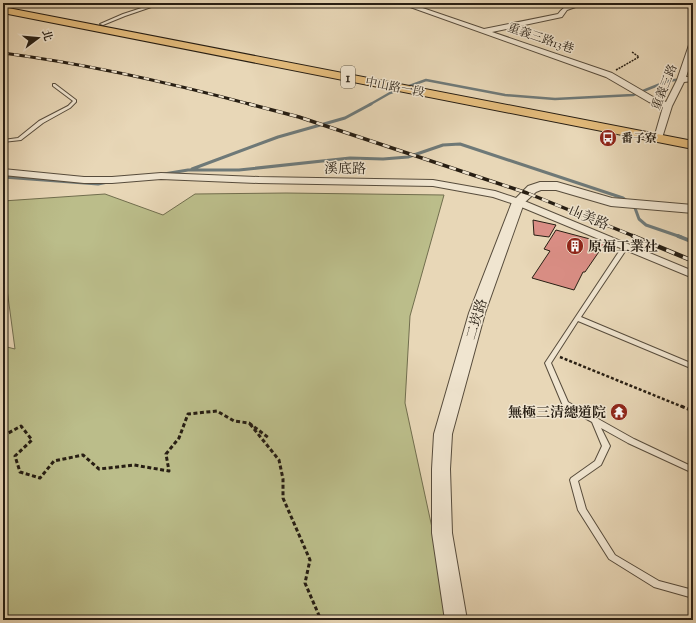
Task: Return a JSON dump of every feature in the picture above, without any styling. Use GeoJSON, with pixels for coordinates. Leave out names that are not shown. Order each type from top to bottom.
{"type":"FeatureCollection","features":[{"type":"Feature","properties":{"kind":"main road","name":"中山路一段"},"geometry":{"type":"LineString","coordinates":[[3,5],[102,24],[131,32]]}},
{"type":"Feature","properties":{"kind":"main road","name":"中山路一段"},"geometry":{"type":"LineString","coordinates":[[3,10],[131,32],[659,136],[693,145]]}},
{"type":"Feature","properties":{"kind":"main road","name":"中山路一段"},"geometry":{"type":"LineString","coordinates":[[659,136],[693,139]]}},
{"type":"Feature","properties":{"kind":"street","name":"重義三路13巷"},"geometry":{"type":"LineString","coordinates":[[402,3],[610,74],[652,100],[668,106]]}},
{"type":"Feature","properties":{"kind":"street"},"geometry":{"type":"LineString","coordinates":[[484,31],[560,16],[565,9],[584,3]]}},
{"type":"Feature","properties":{"kind":"street","name":"重義三路"},"geometry":{"type":"LineString","coordinates":[[659,136],[668,106],[681,80],[693,45]]}},
{"type":"Feature","properties":{"kind":"street"},"geometry":{"type":"LineString","coordinates":[[681,80],[693,79]]}},
{"type":"Feature","properties":{"kind":"street","name":"溪底路"},"geometry":{"type":"LineString","coordinates":[[3,172],[84,180],[112,180],[165,176],[259,180],[433,183],[495,194],[518,202]]}},
{"type":"Feature","properties":{"kind":"street","name":"溪底路"},"geometry":{"type":"LineString","coordinates":[[3,179],[97,186],[165,176]]}},
{"type":"Feature","properties":{"kind":"street"},"geometry":{"type":"LineString","coordinates":[[518,202],[532,190],[540,186],[557,186],[611,202],[693,209]]}},
{"type":"Feature","properties":{"kind":"street","name":"山美路"},"geometry":{"type":"LineString","coordinates":[[518,202],[693,275]]}},
{"type":"Feature","properties":{"kind":"street","name":"二崁路"},"geometry":{"type":"LineString","coordinates":[[456,620],[442,533],[440,469],[443,434],[477,313],[518,202]]}},
{"type":"Feature","properties":{"kind":"lane"},"geometry":{"type":"LineString","coordinates":[[102,24],[124,14],[147,9],[161,3]]}},
{"type":"Feature","properties":{"kind":"lane"},"geometry":{"type":"LineString","coordinates":[[3,141],[19,140],[41,122],[69,107],[75,101],[54,85]]}},
{"type":"Feature","properties":{"kind":"lane"},"geometry":{"type":"LineString","coordinates":[[625,247],[548,363],[565,404],[631,441],[693,470]]}},
{"type":"Feature","properties":{"kind":"lane"},"geometry":{"type":"LineString","coordinates":[[577,318],[693,367]]}},
{"type":"Feature","properties":{"kind":"lane"},"geometry":{"type":"LineString","coordinates":[[595,421],[606,446],[598,463],[574,480],[582,510],[612,557],[657,584],[693,594]]}},
{"type":"Feature","properties":{"kind":"path"},"geometry":{"type":"LineString","coordinates":[[610,74],[639,57],[632,52]]}},
{"type":"Feature","properties":{"kind":"path"},"geometry":{"type":"LineString","coordinates":[[554,355],[693,410]]}},
{"type":"Feature","properties":{"kind":"path"},"geometry":{"type":"LineString","coordinates":[[3,436],[21,426],[32,440],[15,456],[20,472],[40,478],[54,460],[83,455],[99,469],[124,464],[147,465],[168,471],[166,454],[179,438],[188,414],[216,411],[234,421],[250,424],[269,438]]}},
{"type":"Feature","properties":{"kind":"path"},"geometry":{"type":"LineString","coordinates":[[250,424],[254,431],[279,460],[284,479],[283,498],[310,560],[305,583],[321,620]]}},
{"type":"Feature","properties":{"kind":"green space"},"geometry":{"type":"Polygon","coordinates":[[[286,193],[444,195],[410,316],[405,403],[452,620],[3,620],[3,346],[15,349],[3,259],[3,201],[105,194],[163,215],[195,194],[286,193]]]}},
{"type":"Feature","properties":{"kind":"building"},"geometry":{"type":"Polygon","coordinates":[[[533,220],[556,225],[549,237],[534,235],[533,220]]]}},
{"type":"Feature","properties":{"kind":"building"},"geometry":{"type":"Polygon","coordinates":[[[556,230],[605,243],[585,272],[583,272],[574,290],[532,278],[550,251],[544,249],[556,230]]]}},
{"type":"Feature","properties":{"kind":"waterway"},"geometry":{"type":"LineString","coordinates":[[369,105],[390,93],[426,80],[505,95],[555,99],[633,95],[668,81],[682,79]]}},
{"type":"Feature","properties":{"kind":"waterway"},"geometry":{"type":"LineString","coordinates":[[192,169],[278,137],[345,118],[371,104]]}},
{"type":"Feature","properties":{"kind":"waterway"},"geometry":{"type":"LineString","coordinates":[[164,174],[188,170],[239,170],[350,158],[383,159],[408,157],[443,145],[460,144],[623,198],[635,208],[639,219],[646,225],[681,237]]}},
{"type":"Feature","properties":{"kind":"waterway"},"geometry":{"type":"LineString","coordinates":[[3,177],[98,184],[108,182]]}},
{"type":"Feature","properties":{"kind":"waterway"},"geometry":{"type":"LineString","coordinates":[[678,236],[693,242]]}},
{"type":"Feature","properties":{"kind":"railway"},"geometry":{"type":"LineString","coordinates":[[3,53],[35,57],[129,75],[253,105]]}},
{"type":"Feature","properties":{"kind":"railway"},"geometry":{"type":"LineString","coordinates":[[249,104],[299,117],[527,193],[636,237]]}},
{"type":"Feature","properties":{"kind":"railway"},"geometry":{"type":"LineString","coordinates":[[633,236],[693,261]]}},
{"type":"Feature","properties":{"kind":"place","name":"番子寮"},"geometry":{"type":"Point","coordinates":[608,138]}},
{"type":"Feature","properties":{"kind":"place","name":"原福工業社"},"geometry":{"type":"Point","coordinates":[575,246]}},
{"type":"Feature","properties":{"kind":"place","name":"無極三清總道院"},"geometry":{"type":"Point","coordinates":[619,412]}}]}
